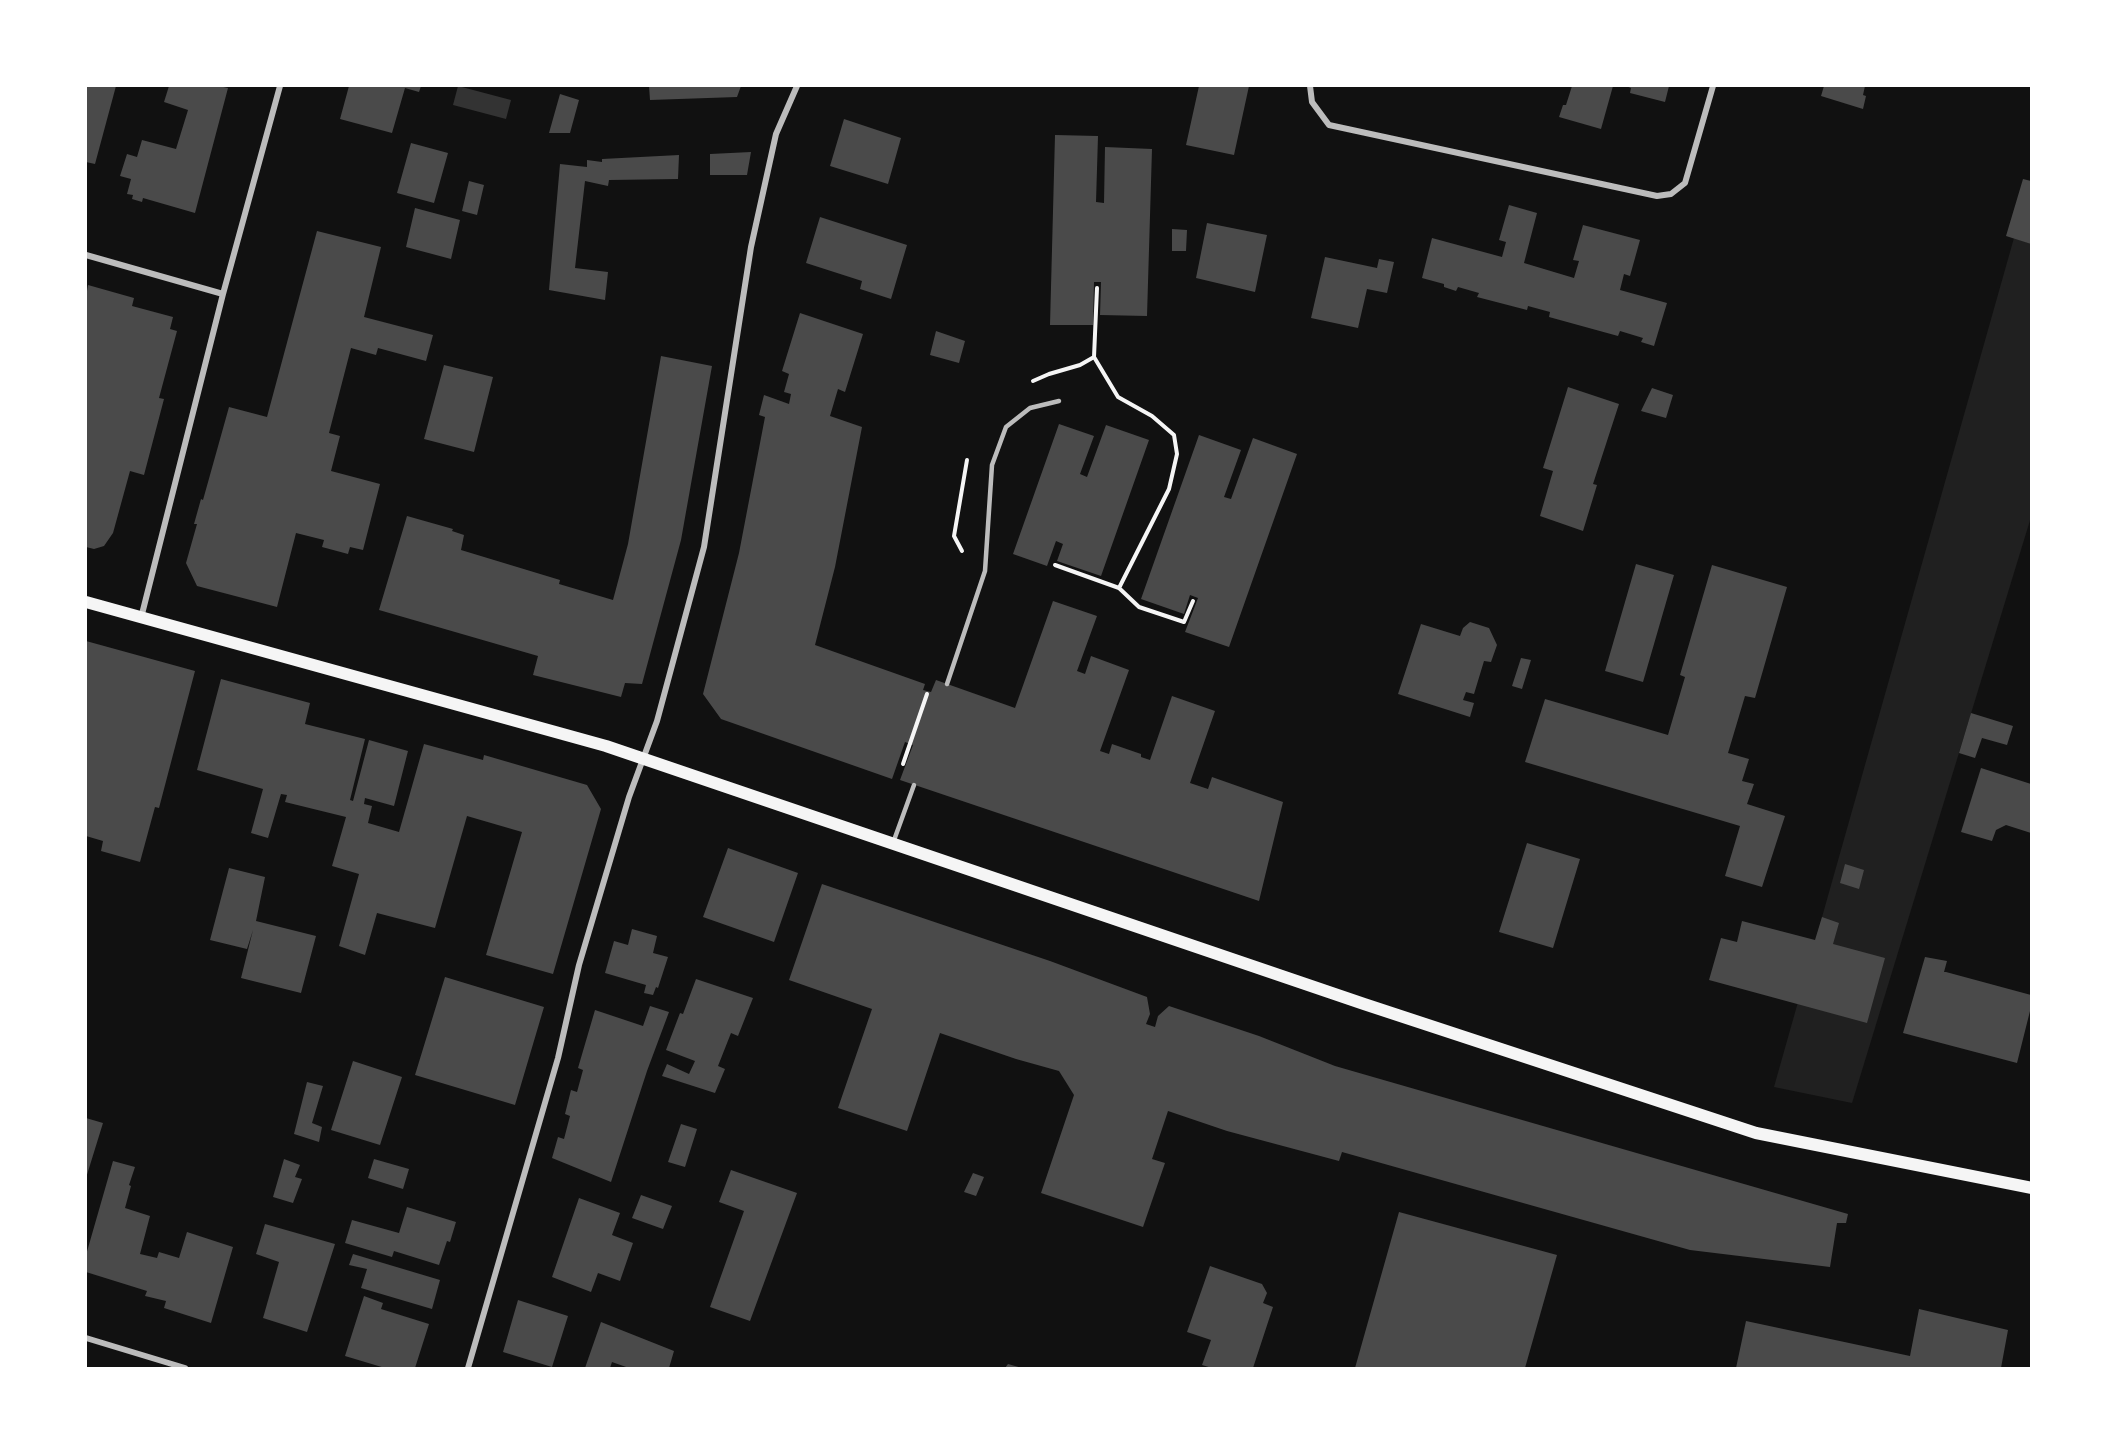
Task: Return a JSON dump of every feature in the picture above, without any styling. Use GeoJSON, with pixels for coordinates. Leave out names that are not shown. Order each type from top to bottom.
{"type":"FeatureCollection","features":[{"type":"Feature","properties":{"kind":"main road"},"geometry":{"type":"LineString","coordinates":[[86,602],[644,758],[1364,1004],[1755,1133],[2031,1188]]}},
{"type":"Feature","properties":{"kind":"street"},"geometry":{"type":"LineString","coordinates":[[141,618],[223,294],[280,86]]}},
{"type":"Feature","properties":{"kind":"street"},"geometry":{"type":"LineString","coordinates":[[468,1368],[558,1058],[579,965],[629,797],[657,721],[704,547],[751,247],[776,134],[797,86]]}},
{"type":"Feature","properties":{"kind":"street"},"geometry":{"type":"LineString","coordinates":[[1310,86],[1312,102],[1329,125],[1657,196],[1671,194],[1685,183],[1713,86]]}},
{"type":"Feature","properties":{"kind":"street"},"geometry":{"type":"LineString","coordinates":[[86,255],[223,294]]}},
{"type":"Feature","properties":{"kind":"street"},"geometry":{"type":"LineString","coordinates":[[86,1338],[185,1368]]}},
{"type":"Feature","properties":{"kind":"lane"},"geometry":{"type":"LineString","coordinates":[[947,684],[985,571],[992,465],[1006,427],[1030,408],[1059,402]]}},
{"type":"Feature","properties":{"kind":"lane"},"geometry":{"type":"LineString","coordinates":[[893,843],[914,785]]}},
{"type":"Feature","properties":{"kind":"path"},"geometry":{"type":"LineString","coordinates":[[1094,357],[1118,397],[1152,416],[1174,435],[1177,454],[1169,489],[1119,588]]}},
{"type":"Feature","properties":{"kind":"path"},"geometry":{"type":"LineString","coordinates":[[1055,565],[1119,588],[1138,607],[1184,622],[1193,601]]}},
{"type":"Feature","properties":{"kind":"shaded area"},"geometry":{"type":"Polygon","coordinates":[[[458,86],[511,100],[506,119],[453,105],[458,86]]]}},
{"type":"Feature","properties":{"kind":"shaded area"},"geometry":{"type":"Polygon","coordinates":[[[2014,238],[2031,244],[2031,517],[1852,1103],[1774,1087],[2014,238]]]}},
{"type":"Feature","properties":{"kind":"building"},"geometry":{"type":"Polygon","coordinates":[[[86,86],[116,86],[95,164],[86,162],[86,86]]]}},
{"type":"Feature","properties":{"kind":"building"},"geometry":{"type":"Polygon","coordinates":[[[169,86],[228,88],[195,213],[143,198],[142,202],[132,199],[133,195],[127,194],[131,179],[120,176],[127,154],[137,157],[142,140],[176,149],[188,110],[164,102],[169,86]]]}},
{"type":"Feature","properties":{"kind":"building"},"geometry":{"type":"Polygon","coordinates":[[[349,86],[421,86],[419,92],[405,88],[392,133],[340,119],[349,86]]]}},
{"type":"Feature","properties":{"kind":"building"},"geometry":{"type":"Polygon","coordinates":[[[649,86],[741,86],[737,97],[650,100],[649,86]]]}},
{"type":"Feature","properties":{"kind":"building"},"geometry":{"type":"Polygon","coordinates":[[[1199,86],[1249,86],[1234,155],[1186,145],[1199,86]]]}},
{"type":"Feature","properties":{"kind":"building"},"geometry":{"type":"Polygon","coordinates":[[[1572,86],[1613,86],[1601,129],[1559,117],[1563,105],[1566,105],[1572,86]]]}},
{"type":"Feature","properties":{"kind":"building"},"geometry":{"type":"Polygon","coordinates":[[[1626,86],[1669,86],[1665,102],[1630,93],[1631,88],[1626,86]]]}},
{"type":"Feature","properties":{"kind":"building"},"geometry":{"type":"Polygon","coordinates":[[[1824,86],[1865,86],[1863,95],[1866,96],[1863,109],[1821,96],[1824,86]]]}},
{"type":"Feature","properties":{"kind":"building"},"geometry":{"type":"Polygon","coordinates":[[[560,94],[579,100],[570,133],[549,133],[560,94]]]}},
{"type":"Feature","properties":{"kind":"building"},"geometry":{"type":"Polygon","coordinates":[[[844,119],[901,138],[888,184],[830,166],[844,119]]]}},
{"type":"Feature","properties":{"kind":"building"},"geometry":{"type":"Polygon","coordinates":[[[1055,135],[1098,136],[1096,202],[1104,203],[1105,147],[1152,149],[1147,316],[1100,315],[1101,282],[1094,282],[1093,325],[1050,325],[1055,135]]]}},
{"type":"Feature","properties":{"kind":"building"},"geometry":{"type":"Polygon","coordinates":[[[411,143],[448,153],[434,203],[397,193],[411,143]]]}},
{"type":"Feature","properties":{"kind":"building"},"geometry":{"type":"Polygon","coordinates":[[[751,152],[747,175],[710,175],[710,154],[751,152]]]}},
{"type":"Feature","properties":{"kind":"building"},"geometry":{"type":"Polygon","coordinates":[[[679,155],[678,179],[609,180],[608,186],[585,181],[575,268],[608,272],[605,300],[549,290],[560,164],[587,167],[587,160],[602,162],[602,159],[679,155]]]}},
{"type":"Feature","properties":{"kind":"building"},"geometry":{"type":"Polygon","coordinates":[[[2023,179],[2031,181],[2031,244],[2006,236],[2023,179]]]}},
{"type":"Feature","properties":{"kind":"building"},"geometry":{"type":"Polygon","coordinates":[[[469,181],[484,185],[477,215],[462,211],[469,181]]]}},
{"type":"Feature","properties":{"kind":"building"},"geometry":{"type":"Polygon","coordinates":[[[1509,205],[1537,213],[1524,263],[1574,278],[1579,261],[1573,260],[1583,225],[1640,240],[1630,276],[1624,274],[1620,290],[1667,303],[1654,346],[1641,342],[1643,338],[1620,331],[1618,336],[1549,317],[1550,312],[1528,306],[1527,310],[1477,297],[1479,293],[1458,287],[1456,291],[1444,287],[1444,284],[1422,278],[1432,238],[1502,257],[1506,242],[1499,240],[1509,205]]]}},
{"type":"Feature","properties":{"kind":"building"},"geometry":{"type":"Polygon","coordinates":[[[415,208],[460,220],[451,259],[406,247],[415,208]]]}},
{"type":"Feature","properties":{"kind":"building"},"geometry":{"type":"Polygon","coordinates":[[[820,217],[907,245],[891,299],[860,289],[862,281],[806,263],[820,217]]]}},
{"type":"Feature","properties":{"kind":"building"},"geometry":{"type":"Polygon","coordinates":[[[1207,223],[1267,235],[1255,292],[1196,278],[1207,223]]]}},
{"type":"Feature","properties":{"kind":"building"},"geometry":{"type":"Polygon","coordinates":[[[1172,229],[1187,230],[1186,251],[1172,251],[1172,229]]]}},
{"type":"Feature","properties":{"kind":"building"},"geometry":{"type":"Polygon","coordinates":[[[317,231],[381,247],[364,317],[433,335],[426,361],[378,348],[376,355],[351,348],[329,433],[340,436],[331,471],[380,484],[363,550],[350,547],[348,554],[322,547],[324,540],[296,533],[277,607],[197,586],[186,563],[197,524],[194,524],[229,407],[267,417],[317,231]]]}},
{"type":"Feature","properties":{"kind":"building"},"geometry":{"type":"Polygon","coordinates":[[[1325,257],[1377,268],[1379,259],[1394,262],[1387,293],[1367,289],[1358,328],[1311,318],[1325,257]]]}},
{"type":"Feature","properties":{"kind":"building"},"geometry":{"type":"Polygon","coordinates":[[[88,285],[134,298],[132,306],[173,317],[170,329],[177,331],[159,398],[164,399],[144,475],[130,471],[113,533],[104,546],[94,549],[86,547],[86,297],[88,285]]]}},
{"type":"Feature","properties":{"kind":"building"},"geometry":{"type":"Polygon","coordinates":[[[800,313],[863,334],[845,392],[838,389],[830,416],[862,427],[835,567],[815,645],[925,684],[923,690],[931,692],[936,680],[1015,708],[1053,601],[1097,616],[1077,671],[1085,674],[1091,656],[1129,670],[1100,751],[1109,754],[1112,744],[1141,754],[1141,757],[1150,760],[1172,696],[1215,711],[1190,783],[1208,789],[1212,777],[1283,802],[1259,901],[900,780],[913,745],[905,742],[892,779],[721,719],[703,694],[739,553],[765,417],[759,415],[764,395],[789,404],[791,394],[784,392],[789,374],[782,371],[800,313]]]}},
{"type":"Feature","properties":{"kind":"building"},"geometry":{"type":"Polygon","coordinates":[[[936,331],[965,341],[959,363],[930,355],[936,331]]]}},
{"type":"Feature","properties":{"kind":"building"},"geometry":{"type":"Polygon","coordinates":[[[661,356],[712,366],[681,540],[642,684],[625,683],[621,697],[533,675],[538,656],[379,610],[407,516],[453,529],[452,531],[464,535],[461,550],[560,580],[559,584],[613,600],[628,544],[661,356]]]}},
{"type":"Feature","properties":{"kind":"building"},"geometry":{"type":"Polygon","coordinates":[[[444,365],[493,377],[474,452],[424,439],[444,365]]]}},
{"type":"Feature","properties":{"kind":"building"},"geometry":{"type":"Polygon","coordinates":[[[1568,387],[1619,404],[1593,484],[1597,485],[1583,531],[1540,516],[1553,471],[1543,468],[1568,387]]]}},
{"type":"Feature","properties":{"kind":"building"},"geometry":{"type":"Polygon","coordinates":[[[1652,388],[1673,395],[1666,418],[1641,411],[1652,388]]]}},
{"type":"Feature","properties":{"kind":"building"},"geometry":{"type":"Polygon","coordinates":[[[1059,424],[1094,436],[1080,474],[1087,477],[1106,425],[1149,440],[1101,576],[1057,561],[1063,544],[1056,541],[1047,566],[1013,554],[1059,424]]]}},
{"type":"Feature","properties":{"kind":"building"},"geometry":{"type":"Polygon","coordinates":[[[1199,435],[1241,450],[1224,497],[1231,499],[1253,438],[1297,454],[1229,647],[1185,632],[1198,598],[1190,595],[1184,614],[1141,599],[1199,435]]]}},
{"type":"Feature","properties":{"kind":"building"},"geometry":{"type":"Polygon","coordinates":[[[1636,564],[1674,575],[1643,682],[1605,671],[1636,564]]]}},
{"type":"Feature","properties":{"kind":"building"},"geometry":{"type":"Polygon","coordinates":[[[1712,565],[1787,587],[1755,698],[1745,696],[1728,753],[1749,759],[1742,781],[1754,784],[1747,804],[1785,816],[1762,887],[1725,876],[1740,826],[1525,762],[1545,699],[1668,735],[1685,677],[1680,675],[1712,565]]]}},
{"type":"Feature","properties":{"kind":"building"},"geometry":{"type":"Polygon","coordinates":[[[1470,622],[1489,628],[1497,645],[1491,662],[1484,661],[1474,694],[1466,692],[1463,700],[1474,703],[1470,717],[1398,694],[1421,624],[1460,636],[1463,628],[1470,622]]]}},
{"type":"Feature","properties":{"kind":"building"},"geometry":{"type":"Polygon","coordinates":[[[86,641],[195,671],[159,808],[155,807],[140,862],[101,851],[103,841],[86,836],[86,641]]]}},
{"type":"Feature","properties":{"kind":"building"},"geometry":{"type":"Polygon","coordinates":[[[1521,658],[1531,660],[1522,689],[1512,686],[1521,658]]]}},
{"type":"Feature","properties":{"kind":"building"},"geometry":{"type":"Polygon","coordinates":[[[221,679],[310,703],[305,724],[365,739],[350,800],[353,801],[369,740],[408,751],[394,806],[365,798],[364,804],[372,806],[368,823],[399,832],[424,744],[483,760],[484,755],[587,785],[601,809],[553,974],[486,955],[522,832],[467,816],[435,928],[377,913],[365,955],[339,946],[359,874],[332,866],[346,817],[285,802],[287,795],[281,794],[268,838],[251,833],[263,789],[197,770],[221,679]]]}},
{"type":"Feature","properties":{"kind":"building"},"geometry":{"type":"Polygon","coordinates":[[[1971,713],[2013,726],[2007,745],[1982,738],[1975,758],[1959,753],[1971,713]]]}},
{"type":"Feature","properties":{"kind":"building"},"geometry":{"type":"Polygon","coordinates":[[[1981,768],[2031,784],[2031,833],[2006,825],[1996,830],[1992,841],[1961,832],[1981,768]]]}},
{"type":"Feature","properties":{"kind":"building"},"geometry":{"type":"Polygon","coordinates":[[[1527,843],[1580,859],[1553,948],[1499,932],[1527,843]]]}},
{"type":"Feature","properties":{"kind":"building"},"geometry":{"type":"Polygon","coordinates":[[[728,848],[798,873],[774,942],[703,917],[728,848]]]}},
{"type":"Feature","properties":{"kind":"building"},"geometry":{"type":"Polygon","coordinates":[[[1845,864],[1864,870],[1859,889],[1840,883],[1845,864]]]}},
{"type":"Feature","properties":{"kind":"building"},"geometry":{"type":"Polygon","coordinates":[[[229,868],[265,877],[256,921],[316,936],[301,993],[241,978],[253,930],[247,949],[210,940],[229,868]]]}},
{"type":"Feature","properties":{"kind":"building"},"geometry":{"type":"Polygon","coordinates":[[[822,884],[1050,961],[1147,997],[1150,1014],[1146,1024],[1155,1027],[1158,1016],[1169,1006],[1259,1036],[1335,1066],[1848,1214],[1846,1223],[1837,1223],[1830,1267],[1690,1250],[1342,1152],[1339,1161],[1227,1131],[1168,1111],[1152,1159],[1165,1163],[1143,1227],[1041,1193],[1074,1095],[1059,1071],[940,1033],[907,1131],[838,1108],[872,1009],[789,980],[822,884]]]}},
{"type":"Feature","properties":{"kind":"building"},"geometry":{"type":"Polygon","coordinates":[[[1822,917],[1839,923],[1833,944],[1885,958],[1867,1023],[1709,980],[1721,938],[1737,942],[1742,921],[1815,940],[1822,917]]]}},
{"type":"Feature","properties":{"kind":"building"},"geometry":{"type":"Polygon","coordinates":[[[632,929],[657,936],[653,953],[668,957],[658,988],[656,987],[653,995],[644,993],[646,985],[605,973],[614,941],[628,945],[632,929]]]}},
{"type":"Feature","properties":{"kind":"building"},"geometry":{"type":"Polygon","coordinates":[[[1925,957],[1947,961],[1944,972],[2031,995],[2031,1007],[2017,1063],[1903,1033],[1925,957]]]}},
{"type":"Feature","properties":{"kind":"building"},"geometry":{"type":"Polygon","coordinates":[[[445,977],[544,1007],[515,1105],[415,1075],[445,977]]]}},
{"type":"Feature","properties":{"kind":"building"},"geometry":{"type":"Polygon","coordinates":[[[696,979],[753,998],[738,1036],[731,1033],[718,1066],[725,1069],[715,1093],[662,1076],[667,1064],[689,1074],[695,1061],[666,1050],[696,979]]]}},
{"type":"Feature","properties":{"kind":"building"},"geometry":{"type":"Polygon","coordinates":[[[650,1006],[669,1012],[611,1182],[552,1158],[558,1137],[564,1139],[570,1116],[565,1114],[571,1090],[577,1092],[583,1070],[578,1068],[595,1010],[643,1026],[650,1006]]]}},
{"type":"Feature","properties":{"kind":"building"},"geometry":{"type":"Polygon","coordinates":[[[353,1061],[402,1077],[380,1145],[331,1130],[353,1061]]]}},
{"type":"Feature","properties":{"kind":"building"},"geometry":{"type":"Polygon","coordinates":[[[307,1082],[323,1086],[312,1123],[322,1127],[319,1142],[294,1134],[307,1082]]]}},
{"type":"Feature","properties":{"kind":"building"},"geometry":{"type":"Polygon","coordinates":[[[86,1118],[103,1123],[86,1178],[86,1118]]]}},
{"type":"Feature","properties":{"kind":"building"},"geometry":{"type":"Polygon","coordinates":[[[681,1124],[697,1129],[685,1167],[668,1162],[681,1124]]]}},
{"type":"Feature","properties":{"kind":"building"},"geometry":{"type":"Polygon","coordinates":[[[284,1159],[300,1165],[295,1177],[302,1179],[293,1203],[273,1197],[284,1159]]]}},
{"type":"Feature","properties":{"kind":"building"},"geometry":{"type":"Polygon","coordinates":[[[374,1159],[409,1169],[403,1189],[368,1178],[374,1159]]]}},
{"type":"Feature","properties":{"kind":"building"},"geometry":{"type":"Polygon","coordinates":[[[113,1161],[135,1167],[125,1208],[150,1216],[140,1254],[157,1258],[159,1252],[179,1258],[187,1232],[233,1247],[211,1323],[164,1308],[166,1301],[145,1296],[147,1291],[86,1272],[86,1255],[113,1161]]]}},
{"type":"Feature","properties":{"kind":"building"},"geometry":{"type":"Polygon","coordinates":[[[731,1170],[797,1193],[750,1321],[710,1307],[744,1211],[719,1202],[731,1170]]]}},
{"type":"Feature","properties":{"kind":"building"},"geometry":{"type":"Polygon","coordinates":[[[973,1173],[984,1177],[976,1196],[964,1192],[973,1173]]]}},
{"type":"Feature","properties":{"kind":"building"},"geometry":{"type":"Polygon","coordinates":[[[641,1195],[672,1206],[663,1229],[632,1218],[641,1195]]]}},
{"type":"Feature","properties":{"kind":"building"},"geometry":{"type":"Polygon","coordinates":[[[579,1198],[620,1213],[612,1235],[633,1243],[620,1281],[598,1273],[591,1292],[552,1277],[579,1198]]]}},
{"type":"Feature","properties":{"kind":"building"},"geometry":{"type":"Polygon","coordinates":[[[407,1207],[456,1222],[439,1265],[394,1251],[392,1257],[345,1243],[352,1220],[399,1233],[407,1207]]]}},
{"type":"Feature","properties":{"kind":"building"},"geometry":{"type":"Polygon","coordinates":[[[1399,1212],[1557,1255],[1525,1368],[1355,1368],[1399,1212]]]}},
{"type":"Feature","properties":{"kind":"building"},"geometry":{"type":"Polygon","coordinates":[[[265,1224],[335,1244],[307,1332],[263,1318],[279,1262],[256,1254],[265,1224]]]}},
{"type":"Feature","properties":{"kind":"building"},"geometry":{"type":"Polygon","coordinates":[[[353,1254],[440,1280],[432,1309],[361,1288],[367,1269],[349,1265],[353,1254]]]}},
{"type":"Feature","properties":{"kind":"building"},"geometry":{"type":"Polygon","coordinates":[[[1210,1266],[1262,1284],[1267,1293],[1263,1303],[1273,1307],[1253,1368],[1212,1368],[1202,1365],[1211,1340],[1187,1332],[1210,1266]]]}},
{"type":"Feature","properties":{"kind":"building"},"geometry":{"type":"Polygon","coordinates":[[[364,1296],[383,1303],[381,1309],[429,1324],[415,1368],[385,1368],[345,1356],[364,1296]]]}},
{"type":"Feature","properties":{"kind":"building"},"geometry":{"type":"Polygon","coordinates":[[[518,1300],[568,1316],[552,1367],[503,1352],[518,1300]]]}},
{"type":"Feature","properties":{"kind":"building"},"geometry":{"type":"Polygon","coordinates":[[[1919,1309],[2008,1330],[2001,1368],[1736,1368],[1746,1321],[1910,1356],[1919,1309]]]}},
{"type":"Feature","properties":{"kind":"building"},"geometry":{"type":"Polygon","coordinates":[[[601,1322],[674,1351],[669,1368],[629,1368],[612,1362],[610,1368],[585,1368],[601,1322]]]}},
{"type":"Feature","properties":{"kind":"building"},"geometry":{"type":"Polygon","coordinates":[[[1008,1364],[1022,1368],[1005,1368],[1008,1364]]]}}]}
